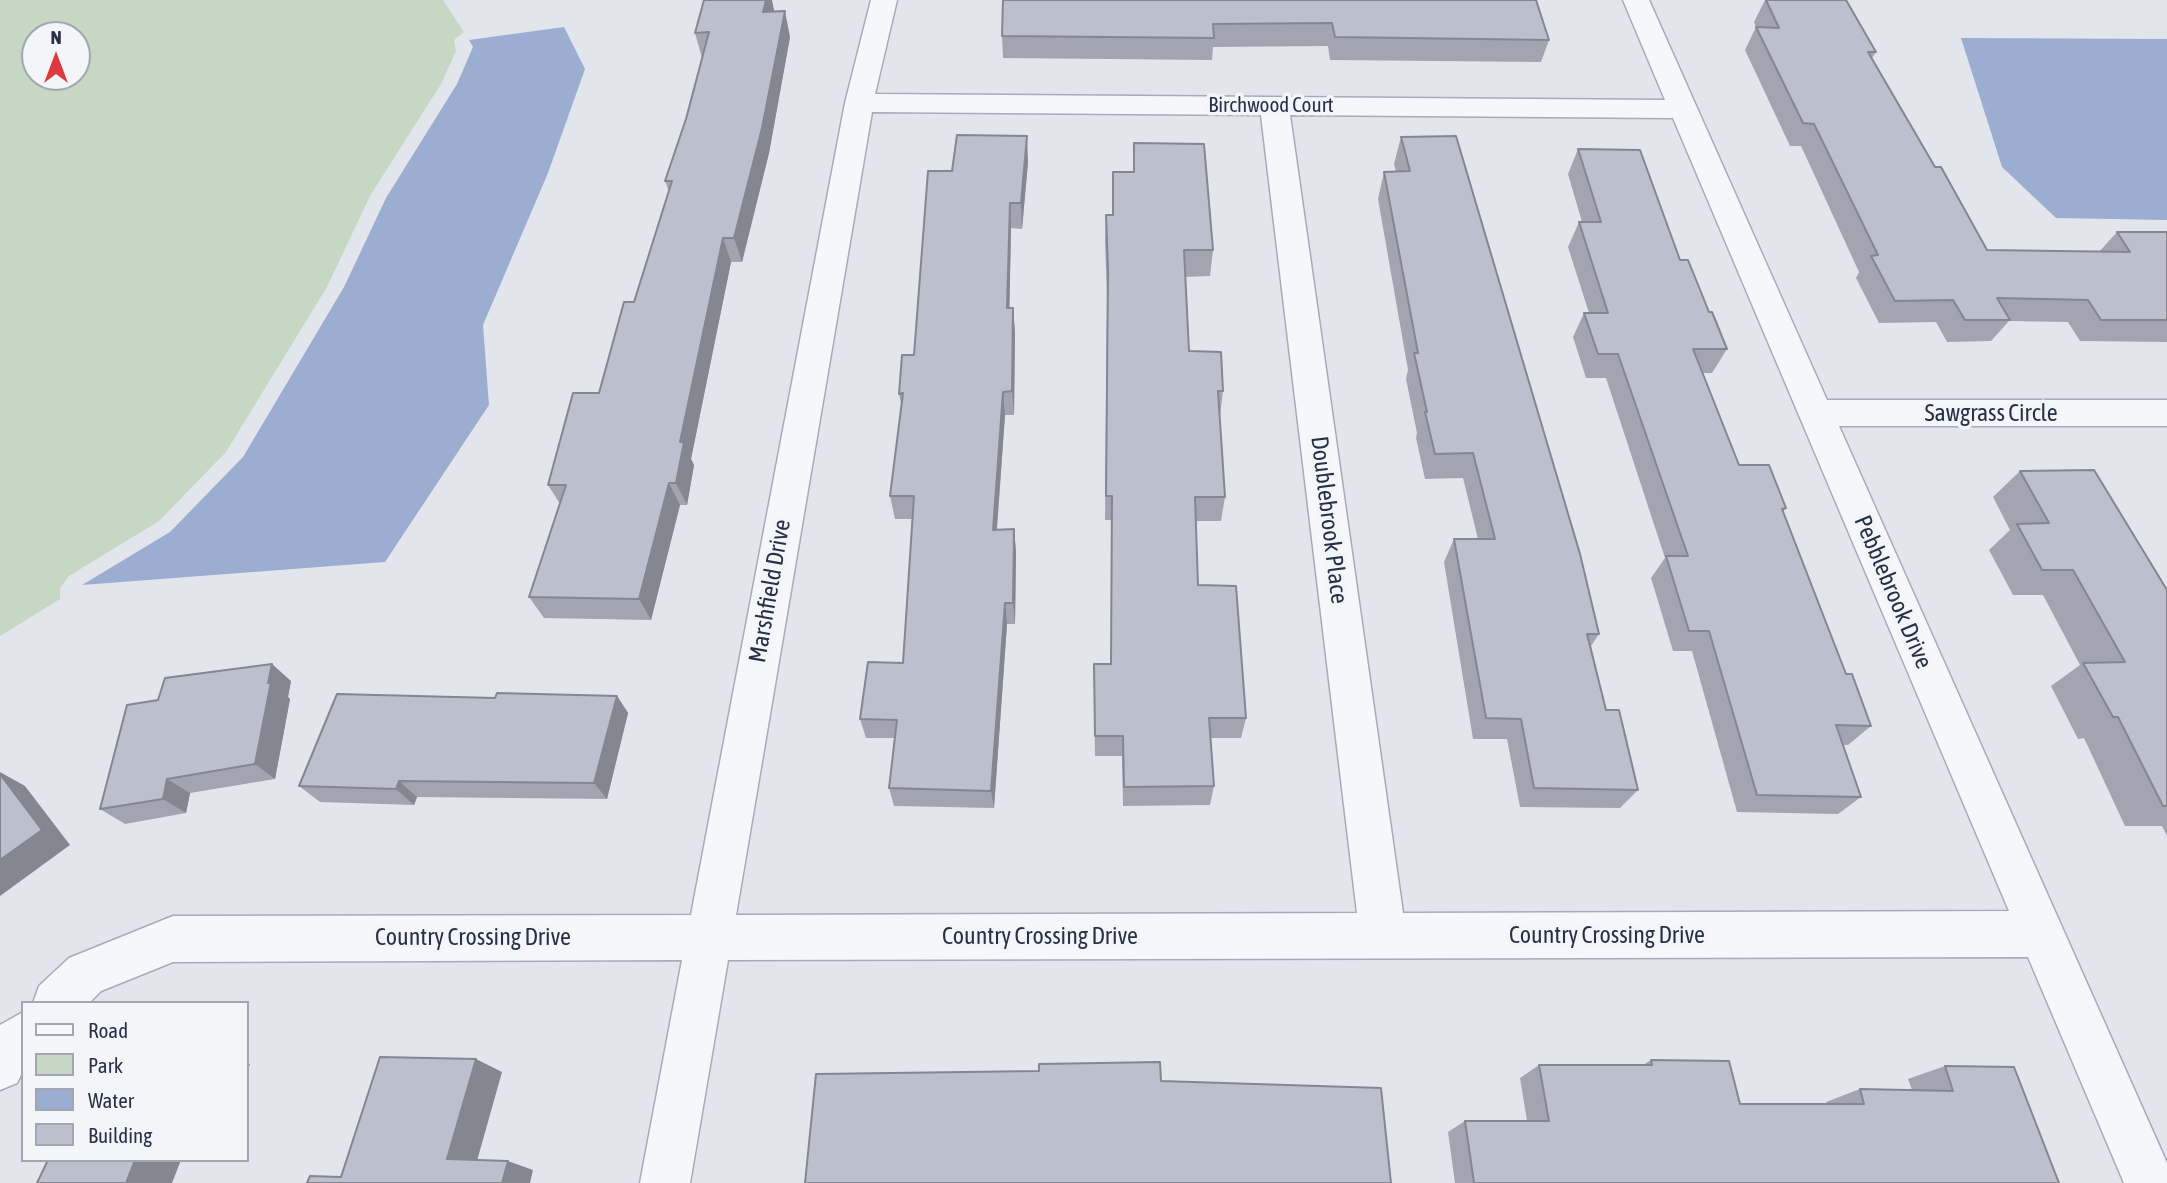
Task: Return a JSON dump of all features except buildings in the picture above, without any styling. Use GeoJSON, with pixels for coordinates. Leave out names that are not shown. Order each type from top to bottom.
{"type":"FeatureCollection","features":[{"type":"Feature","properties":{"kind":"street","name":"Marshfield Drive"},"geometry":{"type":"LineString","coordinates":[[665,1183],[707,936],[859,103],[884,0]]}},
{"type":"Feature","properties":{"kind":"street","name":"Pebblebrook Drive"},"geometry":{"type":"LineString","coordinates":[[1636,0],[2150,1183]]}},
{"type":"Feature","properties":{"kind":"street","name":"Birchwood Court"},"geometry":{"type":"LineString","coordinates":[[859,103],[1683,109]]}},
{"type":"Feature","properties":{"kind":"street","name":"Doublebrook Place"},"geometry":{"type":"LineString","coordinates":[[1274,105],[1383,936]]}},
{"type":"Feature","properties":{"kind":"street","name":"Sawgrass Circle"},"geometry":{"type":"LineString","coordinates":[[1815,413],[2167,414]]}},
{"type":"Feature","properties":{"kind":"street","name":"Country Crossing Drive"},"geometry":{"type":"LineString","coordinates":[[58,1001],[85,974],[173,939],[2042,934]]}},
{"type":"Feature","properties":{"kind":"street"},"geometry":{"type":"LineString","coordinates":[[0,1066],[7,1051],[21,1038]]}},
{"type":"Feature","properties":{"kind":"green space"},"geometry":{"type":"Polygon","coordinates":[[[0,0],[443,0],[464,32],[454,40],[456,51],[441,84],[370,196],[327,287],[226,452],[159,521],[69,576],[60,588],[60,599],[0,636],[0,0]]]}},
{"type":"Feature","properties":{"kind":"water"},"geometry":{"type":"Polygon","coordinates":[[[564,27],[585,69],[548,173],[483,325],[489,405],[385,562],[82,585],[170,532],[243,457],[344,287],[386,198],[457,84],[473,47],[469,40],[564,27]]]}},
{"type":"Feature","properties":{"kind":"water"},"geometry":{"type":"Polygon","coordinates":[[[1961,38],[2167,39],[2167,220],[2056,218],[2002,167],[1961,38]]]}}]}
